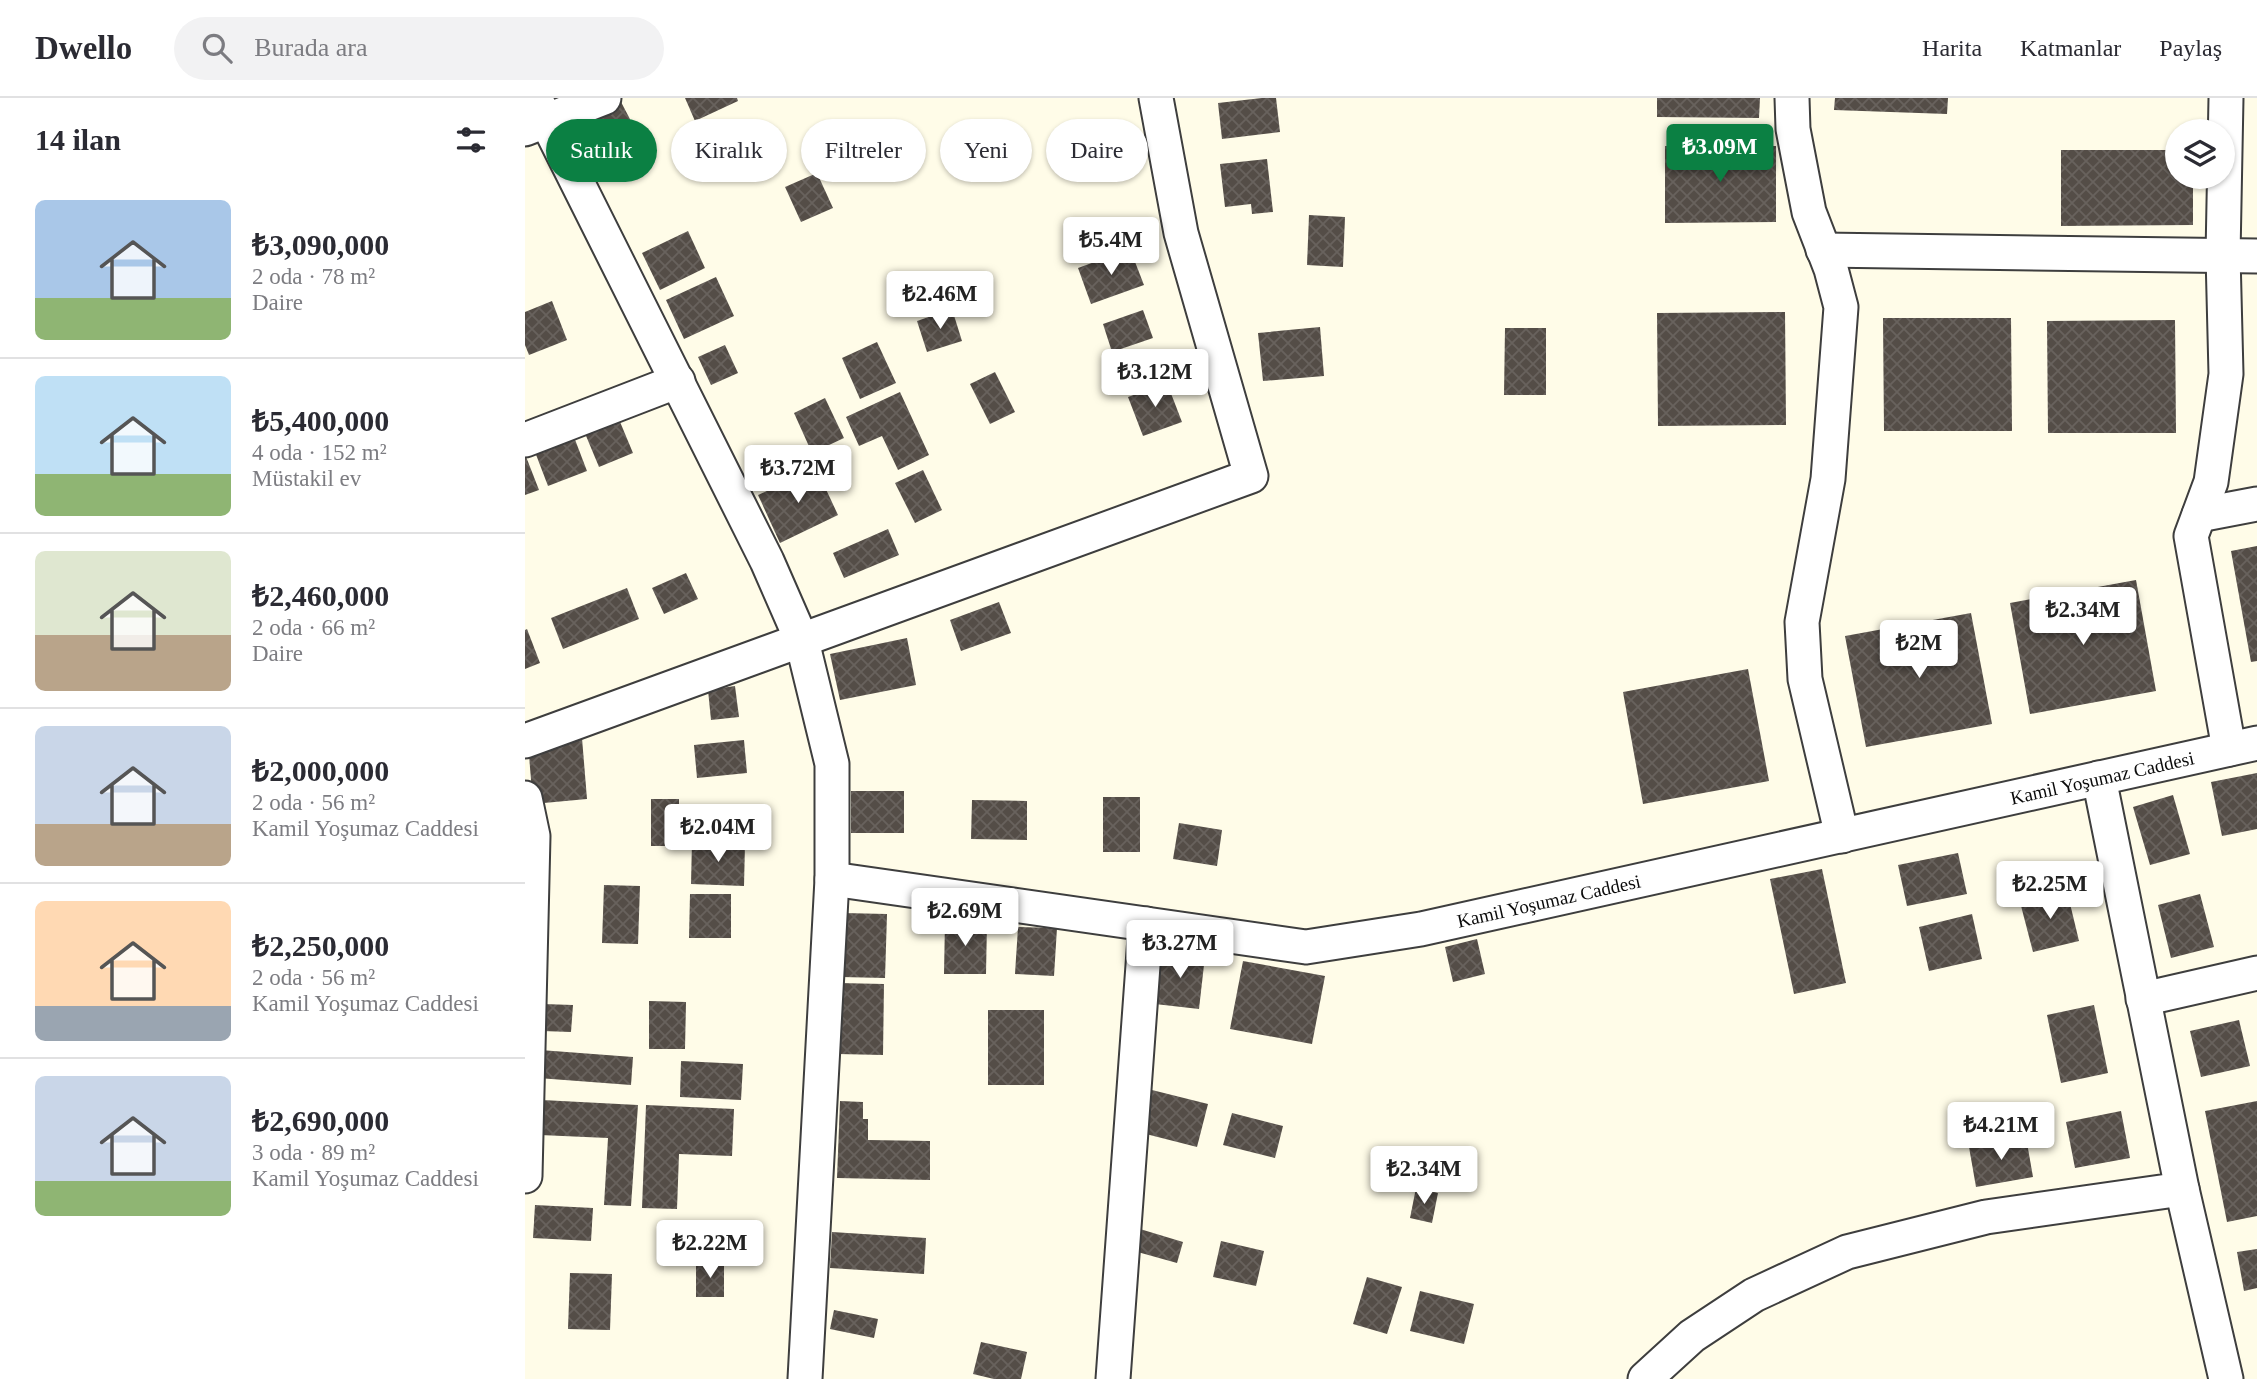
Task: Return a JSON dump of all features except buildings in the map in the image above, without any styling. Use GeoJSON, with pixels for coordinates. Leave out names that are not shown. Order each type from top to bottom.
{"type":"FeatureCollection","features":[{"type":"Feature","properties":{"kind":"street"},"geometry":{"type":"LineString","coordinates":[[604,98],[536,116],[678,381],[767,561],[802,641],[832,764],[832,880],[805,1379]]}},
{"type":"Feature","properties":{"kind":"street"},"geometry":{"type":"LineString","coordinates":[[525,741],[1251,476],[1181,233],[1156,98]]}},
{"type":"Feature","properties":{"kind":"street"},"geometry":{"type":"LineString","coordinates":[[1792,98],[1793,129],[1808,212],[1840,307],[1828,479],[1802,622],[1805,679],[1842,836]]}},
{"type":"Feature","properties":{"kind":"street"},"geometry":{"type":"LineString","coordinates":[[2227,98],[2223,255],[2226,374],[2211,482],[2191,536],[2243,746]]}},
{"type":"Feature","properties":{"kind":"street"},"geometry":{"type":"LineString","coordinates":[[1823,250],[2257,256]]}},
{"type":"Feature","properties":{"kind":"street"},"geometry":{"type":"LineString","coordinates":[[525,440],[678,381]]}},
{"type":"Feature","properties":{"kind":"street"},"geometry":{"type":"LineString","coordinates":[[2199,515],[2257,504]]}},
{"type":"Feature","properties":{"kind":"street","name":"Kamil Yoşumaz Caddesi"},"geometry":{"type":"LineString","coordinates":[[832,880],[1306,947],[1421,929],[2243,746]]}},
{"type":"Feature","properties":{"kind":"street"},"geometry":{"type":"LineString","coordinates":[[2099,778],[2182,1189],[2226,1379]]}},
{"type":"Feature","properties":{"kind":"street"},"geometry":{"type":"LineString","coordinates":[[525,797],[533,836],[525,1176]]}},
{"type":"Feature","properties":{"kind":"street"},"geometry":{"type":"LineString","coordinates":[[1113,1379],[1146,924]]}},
{"type":"Feature","properties":{"kind":"street"},"geometry":{"type":"LineString","coordinates":[[2143,999],[2257,973]]}},
{"type":"Feature","properties":{"kind":"street"},"geometry":{"type":"LineString","coordinates":[[1645,1379],[1692,1336],[1754,1295],[1847,1252],[1986,1217],[2182,1189]]}}]}
